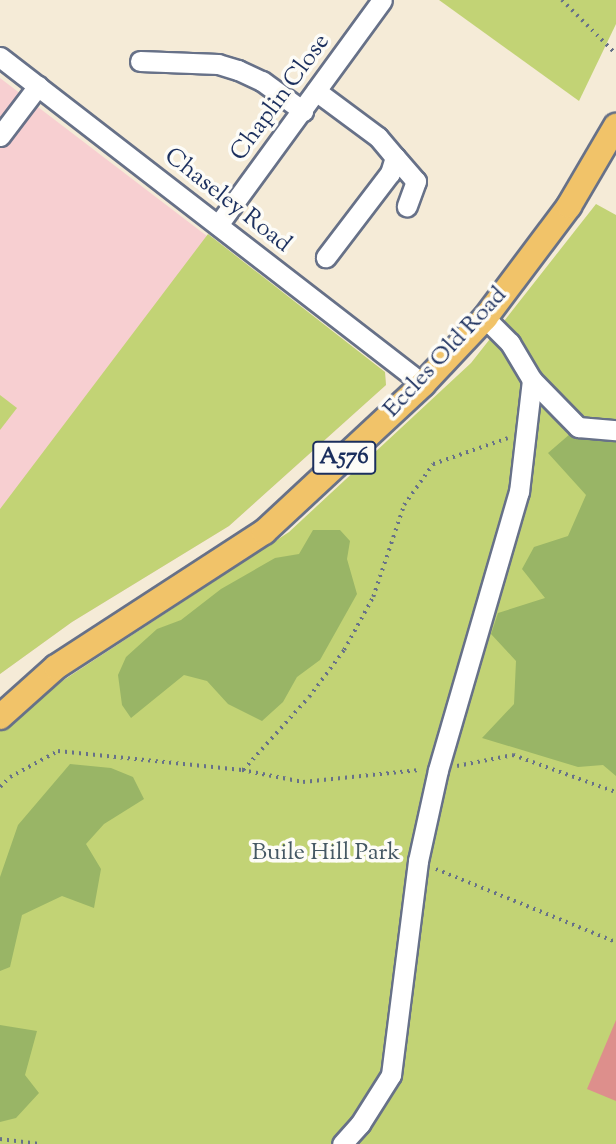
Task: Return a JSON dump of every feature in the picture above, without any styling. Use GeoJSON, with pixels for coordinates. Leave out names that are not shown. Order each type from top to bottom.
{"type":"FeatureCollection","features":[{"type":"Feature","properties":{"kind":"main road","name":"Eccles Old Road"},"geometry":{"type":"LineString","coordinates":[[0,717],[56,667],[264,532],[423,384],[485,318],[569,206],[616,126]]}},
{"type":"Feature","properties":{"kind":"street","name":"Chaplin Close"},"geometry":{"type":"LineString","coordinates":[[218,225],[303,111],[377,2]]}},
{"type":"Feature","properties":{"kind":"street","name":"Chaseley Road"},"geometry":{"type":"LineString","coordinates":[[0,57],[423,384]]}},
{"type":"Feature","properties":{"kind":"street"},"geometry":{"type":"LineString","coordinates":[[140,61],[218,64],[238,70],[262,81],[303,111]]}},
{"type":"Feature","properties":{"kind":"street"},"geometry":{"type":"LineString","coordinates":[[0,136],[38,86]]}},
{"type":"Feature","properties":{"kind":"street"},"geometry":{"type":"LineString","coordinates":[[316,91],[393,154],[416,181],[407,206]]}},
{"type":"Feature","properties":{"kind":"street"},"geometry":{"type":"LineString","coordinates":[[326,257],[390,173],[393,154]]}},
{"type":"Feature","properties":{"kind":"street"},"geometry":{"type":"LineString","coordinates":[[485,318],[510,343],[532,380],[578,427],[616,430]]}},
{"type":"Feature","properties":{"kind":"street"},"geometry":{"type":"LineString","coordinates":[[342,1144],[360,1124],[391,1075],[418,861],[438,770],[519,492],[532,380]]}},
{"type":"Feature","properties":{"kind":"path"},"geometry":{"type":"LineString","coordinates":[[562,0],[616,54]]}},
{"type":"Feature","properties":{"kind":"path"},"geometry":{"type":"LineString","coordinates":[[242,770],[309,697],[344,650],[373,597],[404,505],[433,464],[484,450],[526,429]]}},
{"type":"Feature","properties":{"kind":"path"},"geometry":{"type":"LineString","coordinates":[[0,787],[10,777],[58,751],[242,770],[303,782],[438,770],[513,755],[616,792]]}},
{"type":"Feature","properties":{"kind":"path"},"geometry":{"type":"LineString","coordinates":[[418,861],[532,911],[616,942]]}},
{"type":"Feature","properties":{"kind":"path"},"geometry":{"type":"LineString","coordinates":[[0,1139],[40,1144]]}},
{"type":"Feature","properties":{"kind":"shaded area"},"geometry":{"type":"Polygon","coordinates":[[[0,78],[385,372],[386,385],[229,526],[72,622],[0,674],[0,78]]]}},
{"type":"Feature","properties":{"kind":"green space"},"geometry":{"type":"Polygon","coordinates":[[[439,0],[616,0],[616,24],[579,101],[439,0]]]}},
{"type":"Feature","properties":{"kind":"green space","name":"Buile Hill Park"},"geometry":{"type":"Polygon","coordinates":[[[596,204],[616,215],[616,1144],[0,1144],[0,730],[18,710],[289,532],[471,363],[596,204]]]}},
{"type":"Feature","properties":{"kind":"green space"},"geometry":{"type":"Polygon","coordinates":[[[208,234],[385,372],[386,385],[229,526],[72,622],[0,674],[0,509],[208,234]]]}},
{"type":"Feature","properties":{"kind":"green space"},"geometry":{"type":"Polygon","coordinates":[[[0,395],[17,408],[0,430],[0,395]]]}},
{"type":"Feature","properties":{"kind":"green space"},"geometry":{"type":"Polygon","coordinates":[[[616,433],[616,776],[603,765],[578,767],[482,738],[514,704],[516,661],[491,634],[498,613],[545,598],[522,569],[534,547],[568,536],[586,495],[548,453],[570,434],[616,433]]]}},
{"type":"Feature","properties":{"kind":"green space"},"geometry":{"type":"Polygon","coordinates":[[[313,530],[340,530],[350,541],[347,559],[357,594],[320,660],[297,677],[283,702],[262,721],[228,704],[207,681],[184,675],[131,718],[122,705],[118,675],[126,657],[157,629],[181,620],[221,589],[275,558],[299,554],[313,530]]]}},
{"type":"Feature","properties":{"kind":"green space"},"geometry":{"type":"Polygon","coordinates":[[[70,764],[111,768],[133,777],[144,799],[104,824],[86,844],[101,869],[94,908],[62,896],[22,915],[10,967],[0,971],[0,877],[18,825],[70,764]]]}},
{"type":"Feature","properties":{"kind":"green space"},"geometry":{"type":"Polygon","coordinates":[[[0,1025],[37,1031],[25,1075],[39,1093],[16,1118],[0,1122],[0,1025]]]}},
{"type":"Feature","properties":{"kind":"building"},"geometry":{"type":"Polygon","coordinates":[[[616,1020],[616,1101],[587,1089],[616,1020]]]}}]}
